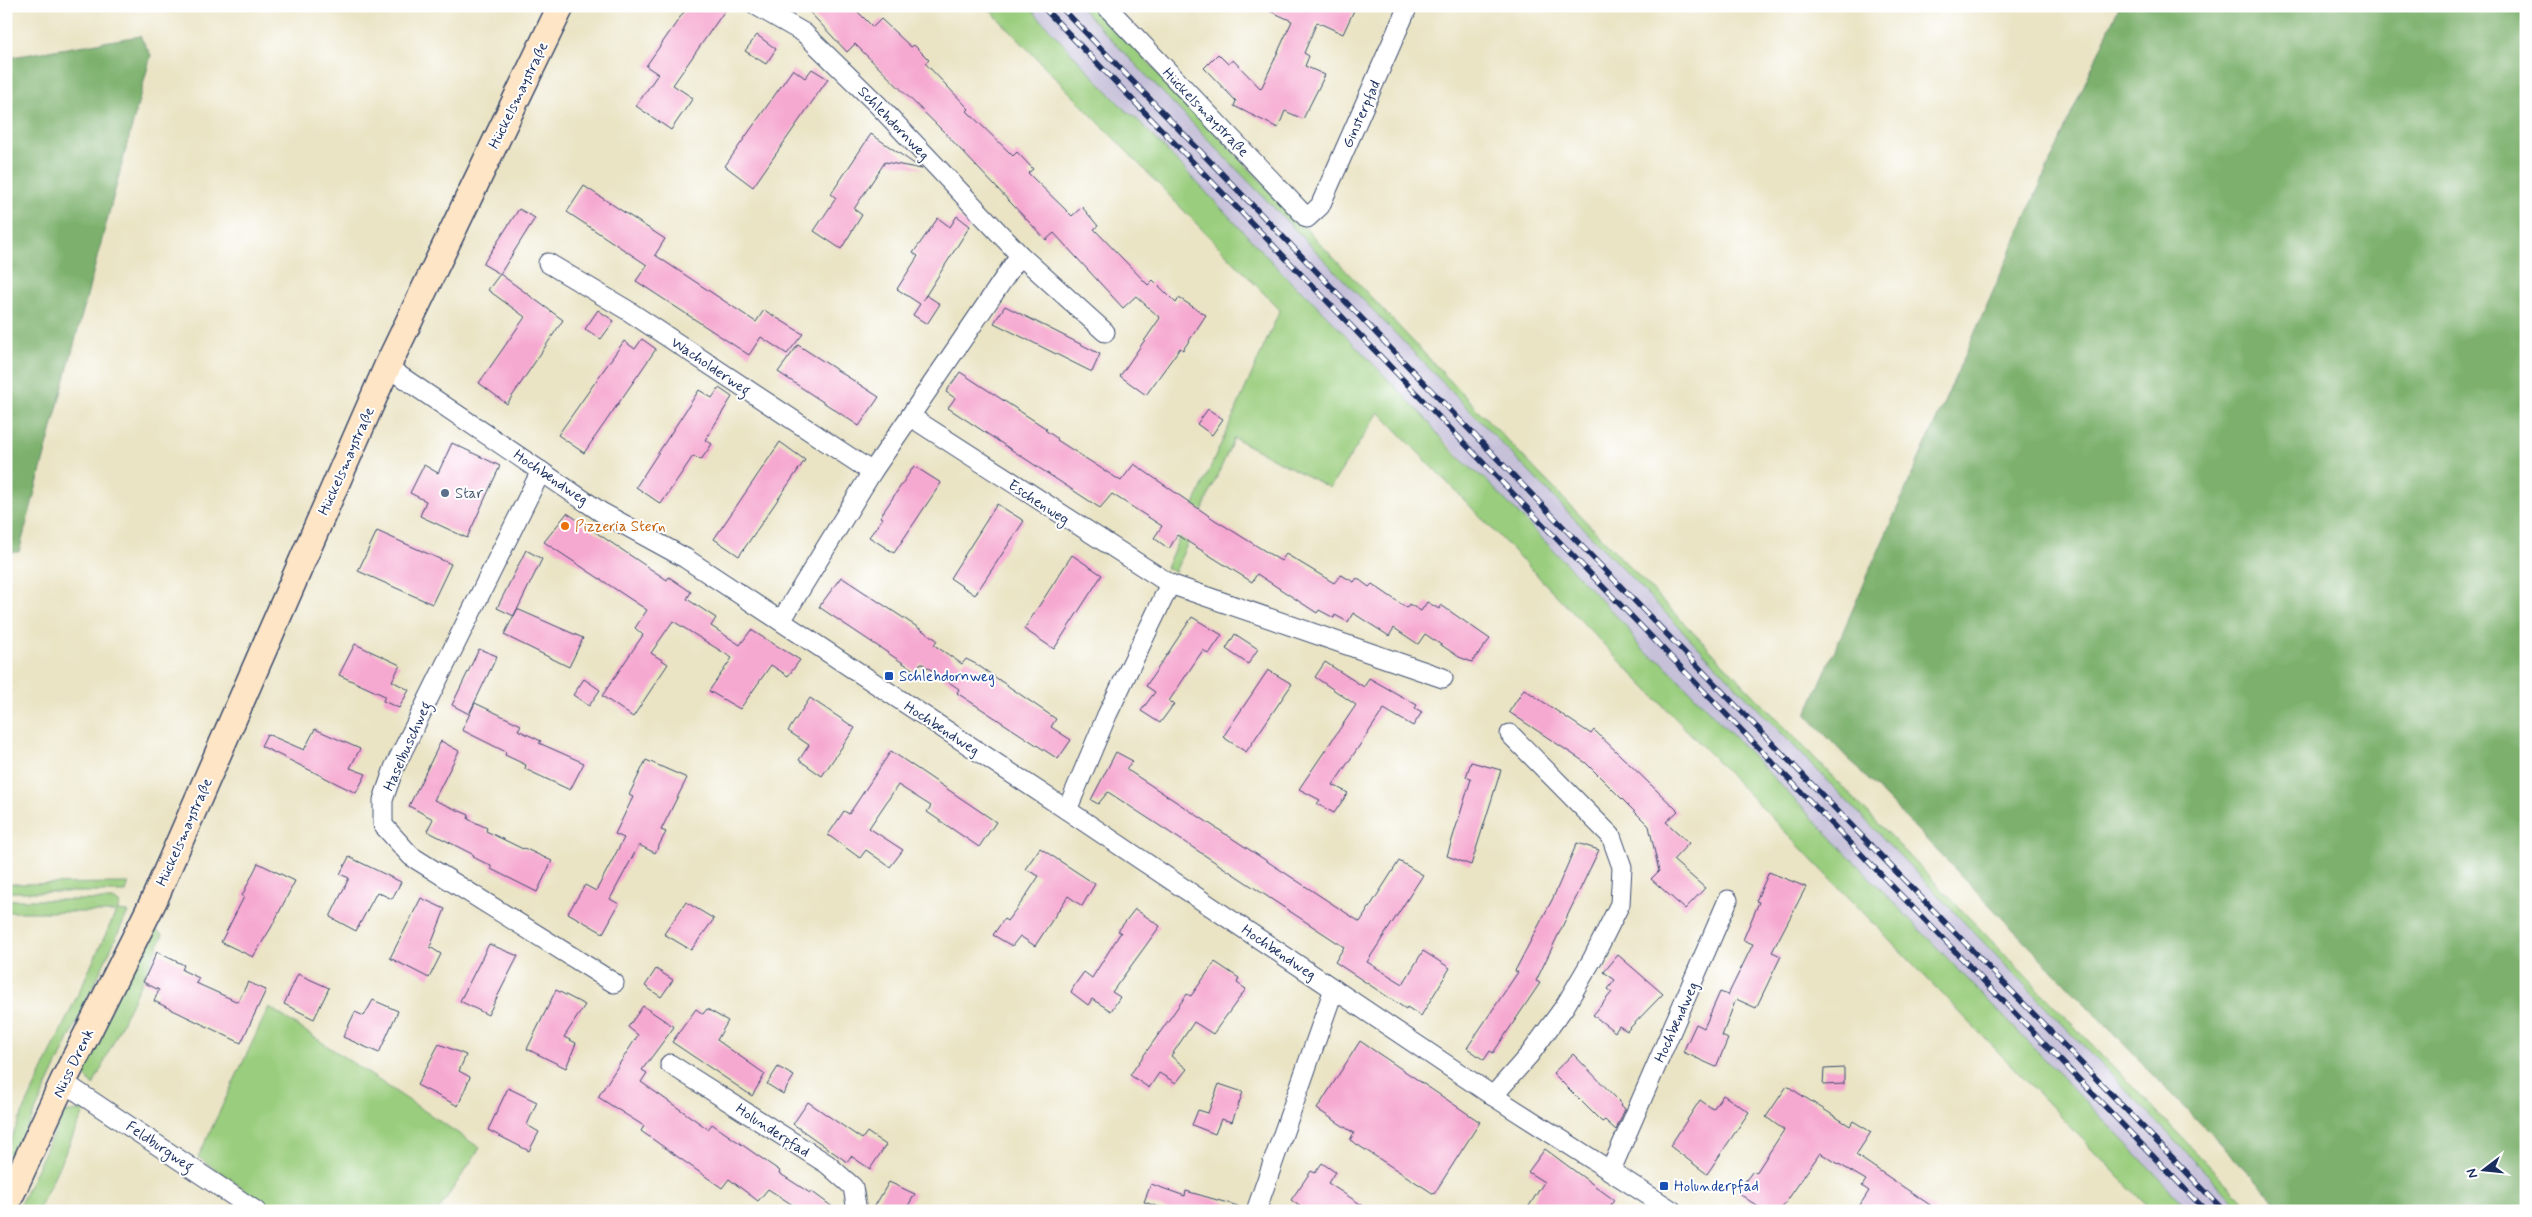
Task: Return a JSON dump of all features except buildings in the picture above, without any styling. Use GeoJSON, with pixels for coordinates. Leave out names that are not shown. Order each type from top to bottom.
{"type":"FeatureCollection","features":[{"type":"Feature","properties":{"kind":"main road","name":"Hückelsmaystraße"},"geometry":{"type":"LineString","coordinates":[[143,922],[387,367],[561,6]]}},
{"type":"Feature","properties":{"kind":"main road","name":"Nüss Drenk"},"geometry":{"type":"LineString","coordinates":[[6,1205],[63,1082],[143,922]]}},
{"type":"Feature","properties":{"kind":"street","name":"Schlehdornweg"},"geometry":{"type":"LineString","coordinates":[[757,6],[804,33],[878,105],[1020,255],[1105,332]]}},
{"type":"Feature","properties":{"kind":"street","name":"Hückelsmaystraße"},"geometry":{"type":"LineString","coordinates":[[1106,6],[1307,218]]}},
{"type":"Feature","properties":{"kind":"street","name":"Ginsterpfad"},"geometry":{"type":"LineString","coordinates":[[1307,218],[1320,206],[1408,6]]}},
{"type":"Feature","properties":{"kind":"street"},"geometry":{"type":"LineString","coordinates":[[781,621],[872,472],[1020,255]]}},
{"type":"Feature","properties":{"kind":"street","name":"Wacholderweg"},"geometry":{"type":"LineString","coordinates":[[548,263],[627,310],[872,472]]}},
{"type":"Feature","properties":{"kind":"street","name":"Hochbendweg"},"geometry":{"type":"LineString","coordinates":[[387,367],[601,512],[684,558],[781,621],[1493,1096],[1673,1211]]}},
{"type":"Feature","properties":{"kind":"street","name":"Eschenweg"},"geometry":{"type":"LineString","coordinates":[[911,417],[1170,584],[1443,678]]}},
{"type":"Feature","properties":{"kind":"street","name":"Haselbuschweg"},"geometry":{"type":"LineString","coordinates":[[541,471],[394,768],[383,800],[383,825],[410,856],[614,983]]}},
{"type":"Feature","properties":{"kind":"street"},"geometry":{"type":"LineString","coordinates":[[1067,810],[1107,715],[1170,584]]}},
{"type":"Feature","properties":{"kind":"street"},"geometry":{"type":"LineString","coordinates":[[1493,1096],[1530,1054],[1565,1006],[1593,958],[1620,904],[1622,867],[1611,836],[1510,734]]}},
{"type":"Feature","properties":{"kind":"street","name":"Hochbendweg"},"geometry":{"type":"LineString","coordinates":[[1611,1170],[1728,900]]}},
{"type":"Feature","properties":{"kind":"street"},"geometry":{"type":"LineString","coordinates":[[1256,1211],[1334,989]]}},
{"type":"Feature","properties":{"kind":"street","name":"Holunderpfad"},"geometry":{"type":"LineString","coordinates":[[670,1064],[827,1164],[853,1187],[857,1211]]}},
{"type":"Feature","properties":{"kind":"street","name":"Feldburgweg"},"geometry":{"type":"LineString","coordinates":[[63,1082],[256,1211]]}},
{"type":"Feature","properties":{"kind":"shaded area"},"geometry":{"type":"Polygon","coordinates":[[[1028,6],[1079,6],[2243,1211],[2191,1211],[1661,662],[1646,655],[1634,642],[1628,628],[1484,478],[1470,468],[1430,423],[1305,293],[1293,284],[1136,118],[1125,110],[1028,6]]]}},
{"type":"Feature","properties":{"kind":"green space"},"geometry":{"type":"Polygon","coordinates":[[[986,6],[1028,6],[1125,110],[1136,118],[1293,284],[1305,293],[1430,423],[1454,453],[1484,478],[1628,628],[1641,648],[1661,661],[2191,1211],[2152,1211],[1379,412],[1330,488],[1234,438],[1175,572],[1166,568],[1280,310],[986,6]]]}},
{"type":"Feature","properties":{"kind":"green space"},"geometry":{"type":"Polygon","coordinates":[[[1079,6],[1095,6],[1478,410],[2253,1211],[2243,1211],[1079,6]]]}},
{"type":"Feature","properties":{"kind":"green space"},"geometry":{"type":"Polygon","coordinates":[[[2119,6],[2526,6],[2526,1211],[2285,1211],[1806,715],[2119,6]]]}},
{"type":"Feature","properties":{"kind":"green space"},"geometry":{"type":"Polygon","coordinates":[[[140,36],[151,55],[19,552],[6,552],[6,58],[140,36]]]}},
{"type":"Feature","properties":{"kind":"green space"},"geometry":{"type":"Polygon","coordinates":[[[129,883],[126,892],[6,892],[6,884],[129,883]]]}},
{"type":"Feature","properties":{"kind":"green space"},"geometry":{"type":"Polygon","coordinates":[[[6,900],[115,900],[120,904],[117,911],[128,912],[6,1174],[6,1149],[116,912],[6,912],[6,900]]]}},
{"type":"Feature","properties":{"kind":"green space"},"geometry":{"type":"Polygon","coordinates":[[[149,925],[163,935],[93,1086],[82,1072],[149,925]]]}},
{"type":"Feature","properties":{"kind":"green space"},"geometry":{"type":"Polygon","coordinates":[[[269,1007],[480,1148],[438,1211],[276,1211],[198,1157],[269,1007]]]}},
{"type":"Feature","properties":{"kind":"green space"},"geometry":{"type":"Polygon","coordinates":[[[85,1110],[38,1211],[17,1211],[63,1113],[85,1110]]]}},
{"type":"Feature","properties":{"kind":"railway"},"geometry":{"type":"LineString","coordinates":[[1042,6],[2206,1211]]}},
{"type":"Feature","properties":{"kind":"railway"},"geometry":{"type":"LineString","coordinates":[[1060,6],[2224,1211]]}},
{"type":"Feature","properties":{"kind":"place","name":"Star"},"geometry":{"type":"Point","coordinates":[445,493]}},
{"type":"Feature","properties":{"kind":"place","name":"Pizzeria Stern"},"geometry":{"type":"Point","coordinates":[565,526]}},
{"type":"Feature","properties":{"kind":"place","name":"Schlehdornweg"},"geometry":{"type":"Point","coordinates":[889,676]}},
{"type":"Feature","properties":{"kind":"place","name":"Holunderpfad"},"geometry":{"type":"Point","coordinates":[1664,1186]}}]}
